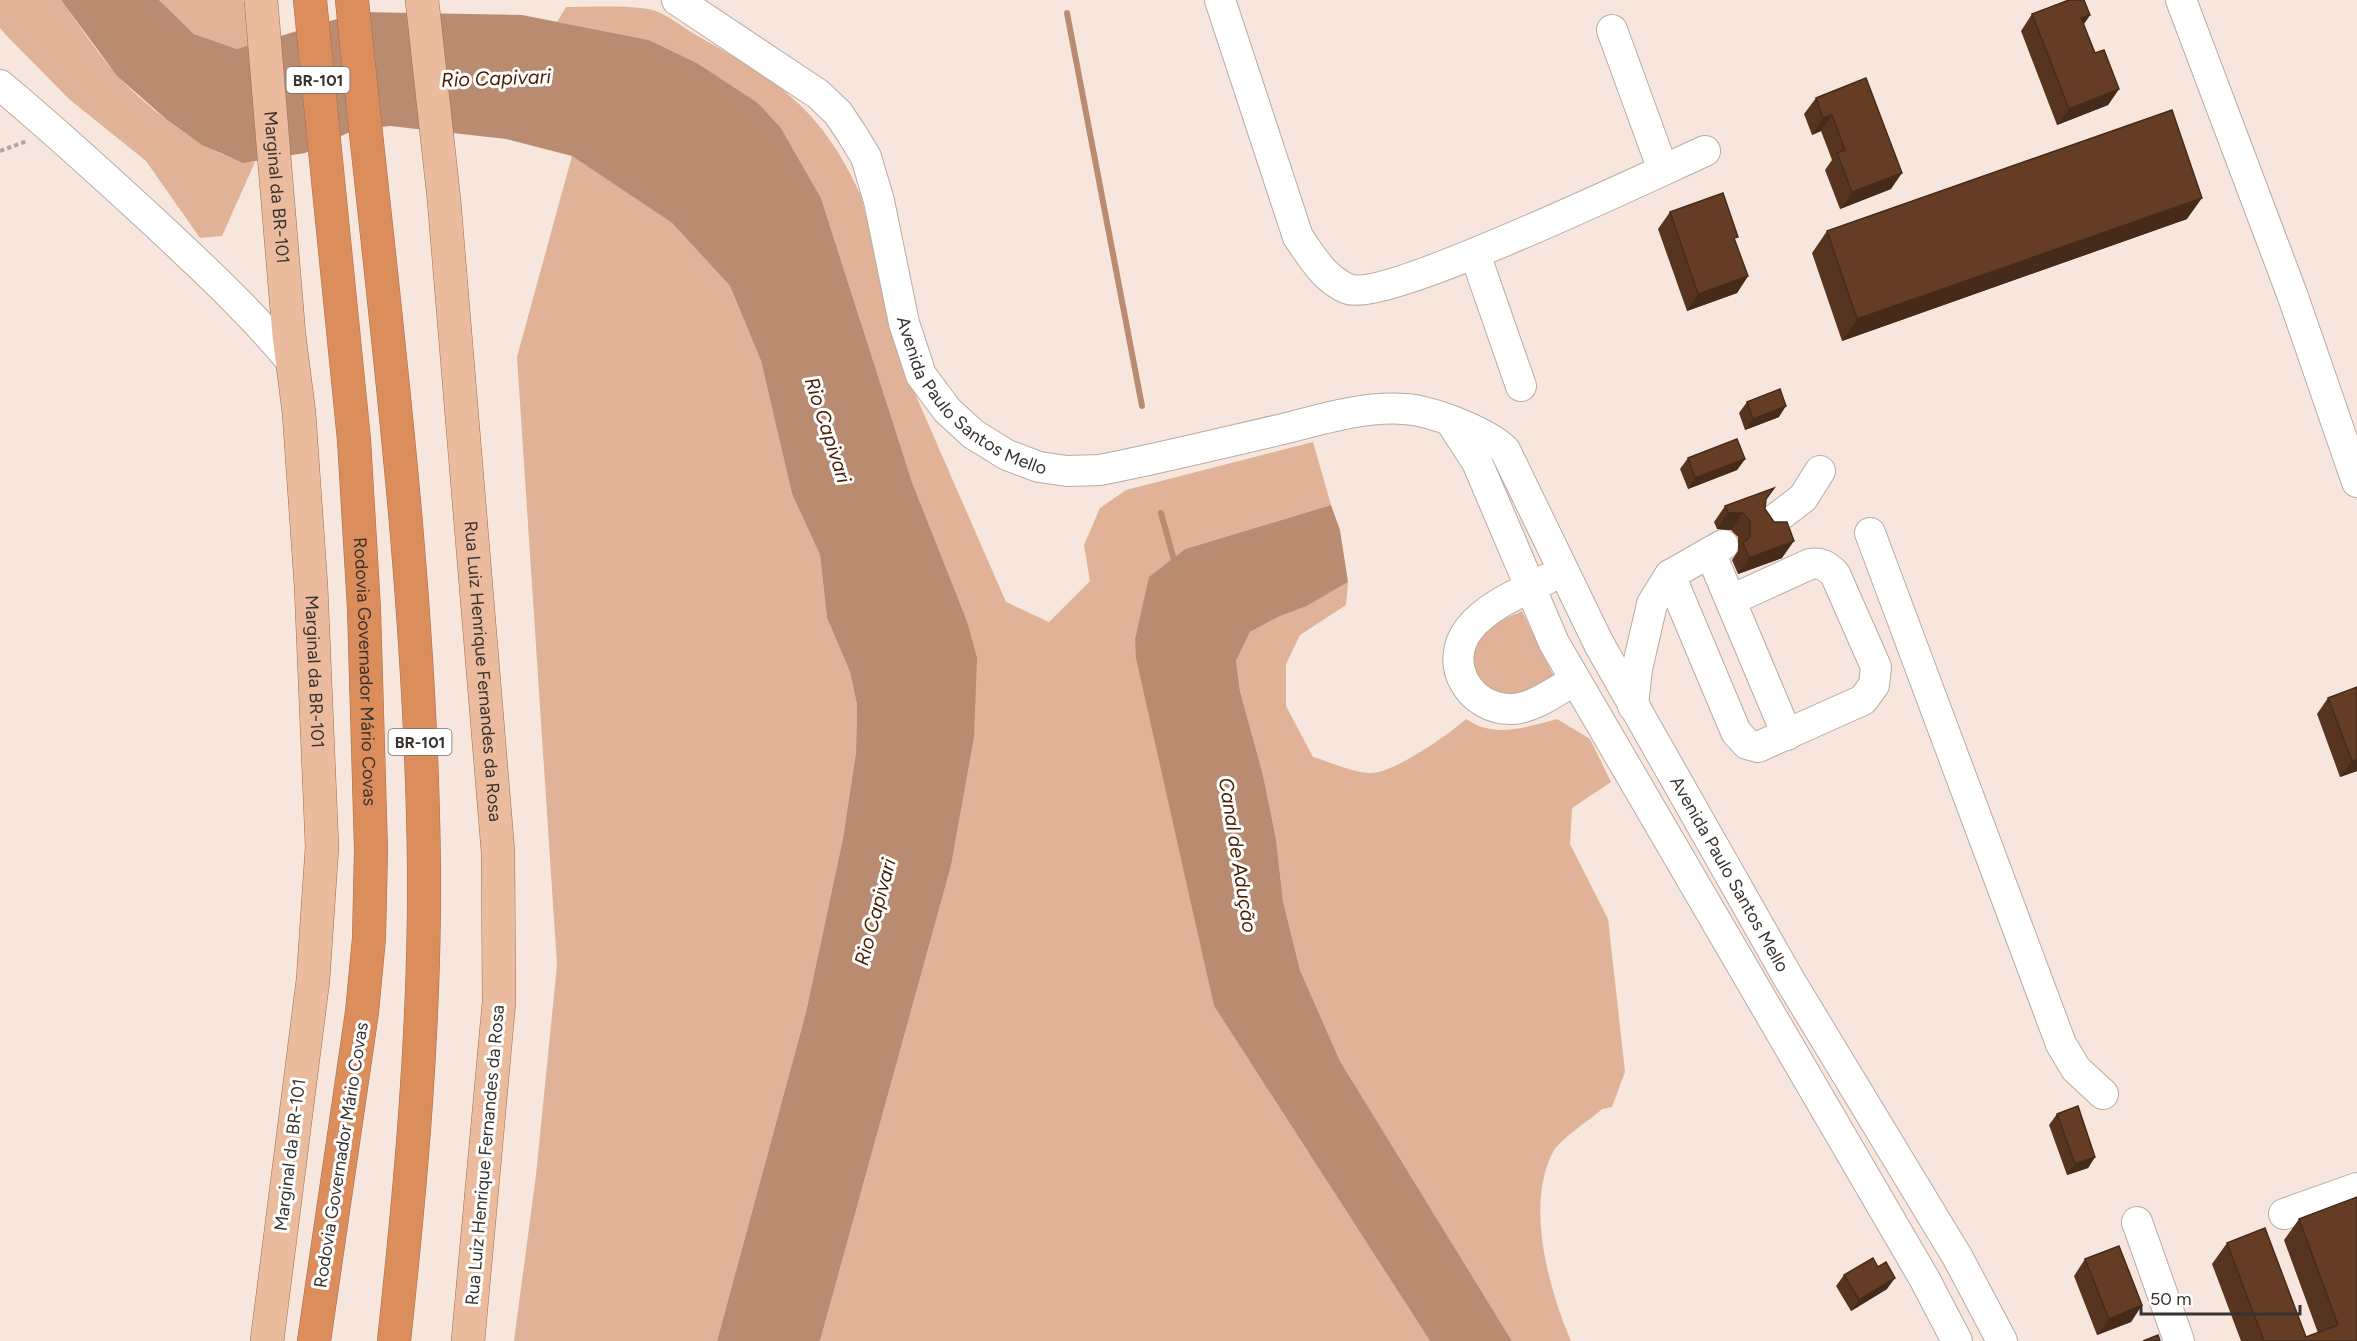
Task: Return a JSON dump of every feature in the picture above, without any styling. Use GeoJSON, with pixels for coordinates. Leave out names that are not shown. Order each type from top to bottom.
{"type":"FeatureCollection","features":[{"type":"Feature","properties":{"kind":"highway","name":"BR-101"},"geometry":{"type":"LineString","coordinates":[[352,0],[410,562],[424,868],[424,969],[417,1102],[394,1341]]}},
{"type":"Feature","properties":{"kind":"highway","name":"Rodovia Governador Mário Covas"},"geometry":{"type":"LineString","coordinates":[[310,1],[354,440],[364,621],[371,850],[369,938],[360,1033],[314,1341]]}},
{"type":"Feature","properties":{"kind":"main road","name":"Marginal da BR-101"},"geometry":{"type":"LineString","coordinates":[[261,0],[292,362],[299,413],[311,586],[322,847],[313,980],[267,1341]]}},
{"type":"Feature","properties":{"kind":"main road","name":"Rua Luiz Henrique Fernandes da Rosa"},"geometry":{"type":"LineString","coordinates":[[422,0],[444,200],[493,762],[501,937],[495,1065],[468,1341]]}},
{"type":"Feature","properties":{"kind":"street","name":"Avenida Paulo Santos Mello"},"geometry":{"type":"LineString","coordinates":[[677,0],[818,93],[838,113],[866,157],[879,201],[904,323],[921,375],[947,410],[973,434],[1007,455],[1039,467],[1068,471],[1100,470],[1345,414],[1405,409],[1431,414],[1493,439],[1505,450],[1582,612],[1789,979],[1958,1258],[2002,1341]]}},
{"type":"Feature","properties":{"kind":"street"},"geometry":{"type":"LineString","coordinates":[[1220,0],[1298,237],[1320,271],[1349,289],[1375,288],[1475,254],[1705,151]]}},
{"type":"Feature","properties":{"kind":"street"},"geometry":{"type":"LineString","coordinates":[[2181,0],[2292,294],[2357,482]]}},
{"type":"Feature","properties":{"kind":"street"},"geometry":{"type":"LineString","coordinates":[[1612,30],[1663,170]]}},
{"type":"Feature","properties":{"kind":"street"},"geometry":{"type":"LineString","coordinates":[[0,85],[54,129],[224,288],[256,319],[292,362]]}},
{"type":"Feature","properties":{"kind":"street"},"geometry":{"type":"LineString","coordinates":[[1475,254],[1521,386]]}},
{"type":"Feature","properties":{"kind":"street","name":"Avenida Paulo Santos Mello"},"geometry":{"type":"LineString","coordinates":[[1451,423],[1477,462],[1528,588],[1575,680],[1924,1278],[1957,1341]]}},
{"type":"Feature","properties":{"kind":"street"},"geometry":{"type":"LineString","coordinates":[[1770,523],[1803,498],[1820,471]]}},
{"type":"Feature","properties":{"kind":"street"},"geometry":{"type":"LineString","coordinates":[[1870,533],[2061,1044],[2076,1069],[2103,1094]]}},
{"type":"Feature","properties":{"kind":"street"},"geometry":{"type":"LineString","coordinates":[[1641,717],[1637,669],[1652,604],[1670,575],[1716,549],[1731,600],[1786,735]]}},
{"type":"Feature","properties":{"kind":"street"},"geometry":{"type":"LineString","coordinates":[[1670,575],[1736,732],[1747,744],[1758,747],[1863,700],[1874,685],[1876,667],[1835,574],[1828,567],[1819,563],[1810,564],[1731,600]]}},
{"type":"Feature","properties":{"kind":"street"},"geometry":{"type":"LineString","coordinates":[[1563,571],[1492,609],[1469,629],[1460,650],[1458,671],[1472,695],[1492,708],[1515,709],[1534,702],[1575,680]]}},
{"type":"Feature","properties":{"kind":"street"},"geometry":{"type":"LineString","coordinates":[[1607,736],[1610,712],[1626,705],[1641,717]]}},
{"type":"Feature","properties":{"kind":"street"},"geometry":{"type":"LineString","coordinates":[[1760,996],[1789,979]]}},
{"type":"Feature","properties":{"kind":"street"},"geometry":{"type":"LineString","coordinates":[[2284,1214],[2357,1188]]}},
{"type":"Feature","properties":{"kind":"street"},"geometry":{"type":"LineString","coordinates":[[2137,1222],[2179,1341]]}},
{"type":"Feature","properties":{"kind":"street"},"geometry":{"type":"LineString","coordinates":[[1924,1278],[1958,1258]]}},
{"type":"Feature","properties":{"kind":"shaded area"},"geometry":{"type":"Polygon","coordinates":[[[0,0],[61,0],[109,65],[143,100],[201,143],[239,161],[255,162],[222,236],[200,238],[146,161],[69,99],[7,36],[0,28],[0,0]]]}},
{"type":"Feature","properties":{"kind":"shaded area"},"geometry":{"type":"Polygon","coordinates":[[[159,0],[243,0],[258,45],[237,49],[194,34],[159,0]]]}},
{"type":"Feature","properties":{"kind":"shaded area"},"geometry":{"type":"Polygon","coordinates":[[[566,7],[628,7],[654,10],[660,13],[774,83],[813,119],[830,140],[861,196],[906,373],[1006,602],[1049,622],[1090,581],[1084,545],[1100,508],[1126,490],[1313,442],[1331,505],[1185,549],[1150,577],[1135,639],[1214,1006],[1430,1341],[820,1341],[951,866],[974,738],[967,621],[912,482],[821,198],[781,128],[758,103],[697,63],[649,40],[557,22],[566,7]]]}},
{"type":"Feature","properties":{"kind":"shaded area"},"geometry":{"type":"Polygon","coordinates":[[[572,156],[672,223],[730,286],[761,361],[792,494],[820,555],[827,618],[850,672],[857,705],[856,752],[843,838],[806,1012],[717,1341],[514,1341],[536,1175],[557,965],[517,357],[572,156]]]}},
{"type":"Feature","properties":{"kind":"shaded area"},"geometry":{"type":"Polygon","coordinates":[[[1348,582],[1346,605],[1300,635],[1286,664],[1286,706],[1313,757],[1371,773],[1393,767],[1406,760],[1466,719],[1488,729],[1511,730],[1557,719],[1590,739],[1611,782],[1572,808],[1570,844],[1608,919],[1625,1072],[1612,1107],[1602,1109],[1568,1136],[1553,1152],[1545,1173],[1541,1197],[1543,1247],[1548,1273],[1571,1341],[1512,1341],[1340,1061],[1300,970],[1283,901],[1276,839],[1263,775],[1240,691],[1236,661],[1250,632],[1278,617],[1307,606],[1348,582]]]}},
{"type":"Feature","properties":{"kind":"shaded area"},"geometry":{"type":"Polygon","coordinates":[[[1522,611],[1555,679],[1522,692],[1500,693],[1491,690],[1478,677],[1473,659],[1475,649],[1488,630],[1522,611]]]}},
{"type":"Feature","properties":{"kind":"water","name":"Rio Capivari"},"geometry":{"type":"Polygon","coordinates":[[[61,0],[159,0],[194,34],[237,49],[360,12],[522,15],[649,40],[697,63],[758,103],[781,128],[821,198],[912,482],[967,621],[977,658],[974,738],[951,866],[820,1341],[717,1341],[806,1012],[843,838],[856,752],[857,705],[850,672],[827,618],[820,555],[792,494],[761,361],[730,286],[672,223],[572,156],[506,139],[390,126],[354,130],[305,153],[243,163],[202,145],[167,120],[117,76],[61,0]]]}},
{"type":"Feature","properties":{"kind":"water","name":"Canal de Adução"},"geometry":{"type":"Polygon","coordinates":[[[1331,505],[1340,530],[1348,582],[1307,606],[1278,617],[1250,632],[1236,661],[1240,691],[1263,775],[1276,839],[1283,901],[1300,970],[1340,1061],[1512,1341],[1430,1341],[1214,1006],[1136,658],[1135,639],[1149,577],[1185,549],[1331,505]]]}},
{"type":"Feature","properties":{"kind":"building"},"geometry":{"type":"Polygon","coordinates":[[[2069,0],[2084,0],[2090,15],[2081,18],[2095,53],[2104,50],[2119,89],[2069,109],[2032,14],[2069,0]]]}},
{"type":"Feature","properties":{"kind":"building"},"geometry":{"type":"Polygon","coordinates":[[[1866,78],[1902,173],[1852,192],[1837,153],[1845,150],[1832,115],[1823,118],[1816,98],[1866,78]]]}},
{"type":"Feature","properties":{"kind":"building"},"geometry":{"type":"Polygon","coordinates":[[[2172,110],[2202,198],[1857,319],[1827,231],[2172,110]]]}},
{"type":"Feature","properties":{"kind":"building"},"geometry":{"type":"Polygon","coordinates":[[[1723,193],[1738,237],[1734,238],[1748,276],[1698,294],[1670,212],[1723,193]]]}},
{"type":"Feature","properties":{"kind":"building"},"geometry":{"type":"Polygon","coordinates":[[[1780,389],[1786,406],[1753,419],[1747,402],[1780,389]]]}},
{"type":"Feature","properties":{"kind":"building"},"geometry":{"type":"Polygon","coordinates":[[[1737,439],[1745,459],[1695,478],[1688,458],[1737,439]]]}},
{"type":"Feature","properties":{"kind":"building"},"geometry":{"type":"Polygon","coordinates":[[[1774,488],[1766,499],[1765,509],[1774,522],[1787,522],[1794,541],[1749,558],[1743,543],[1750,537],[1750,521],[1743,513],[1728,513],[1725,506],[1774,488]]]}},
{"type":"Feature","properties":{"kind":"building"},"geometry":{"type":"Polygon","coordinates":[[[2357,687],[2357,759],[2352,761],[2328,698],[2357,687]]]}},
{"type":"Feature","properties":{"kind":"building"},"geometry":{"type":"Polygon","coordinates":[[[2078,1106],[2095,1157],[2075,1164],[2057,1114],[2078,1106]]]}},
{"type":"Feature","properties":{"kind":"building"},"geometry":{"type":"Polygon","coordinates":[[[2357,1197],[2357,1341],[2264,1341],[2227,1243],[2265,1228],[2306,1337],[2338,1325],[2299,1219],[2357,1197]]]}},
{"type":"Feature","properties":{"kind":"building"},"geometry":{"type":"Polygon","coordinates":[[[2119,1246],[2142,1305],[2109,1319],[2085,1259],[2119,1246]]]}},
{"type":"Feature","properties":{"kind":"building"},"geometry":{"type":"Polygon","coordinates":[[[1873,1258],[1878,1267],[1886,1262],[1895,1278],[1859,1300],[1844,1275],[1873,1258]]]}},
{"type":"Feature","properties":{"kind":"building"},"geometry":{"type":"Polygon","coordinates":[[[2158,1335],[2160,1341],[2143,1341],[2158,1335]]]}},
{"type":"Feature","properties":{"kind":"waterway"},"geometry":{"type":"LineString","coordinates":[[1067,13],[1142,406]]}},
{"type":"Feature","properties":{"kind":"waterway"},"geometry":{"type":"LineString","coordinates":[[1161,513],[1175,564]]}}]}
